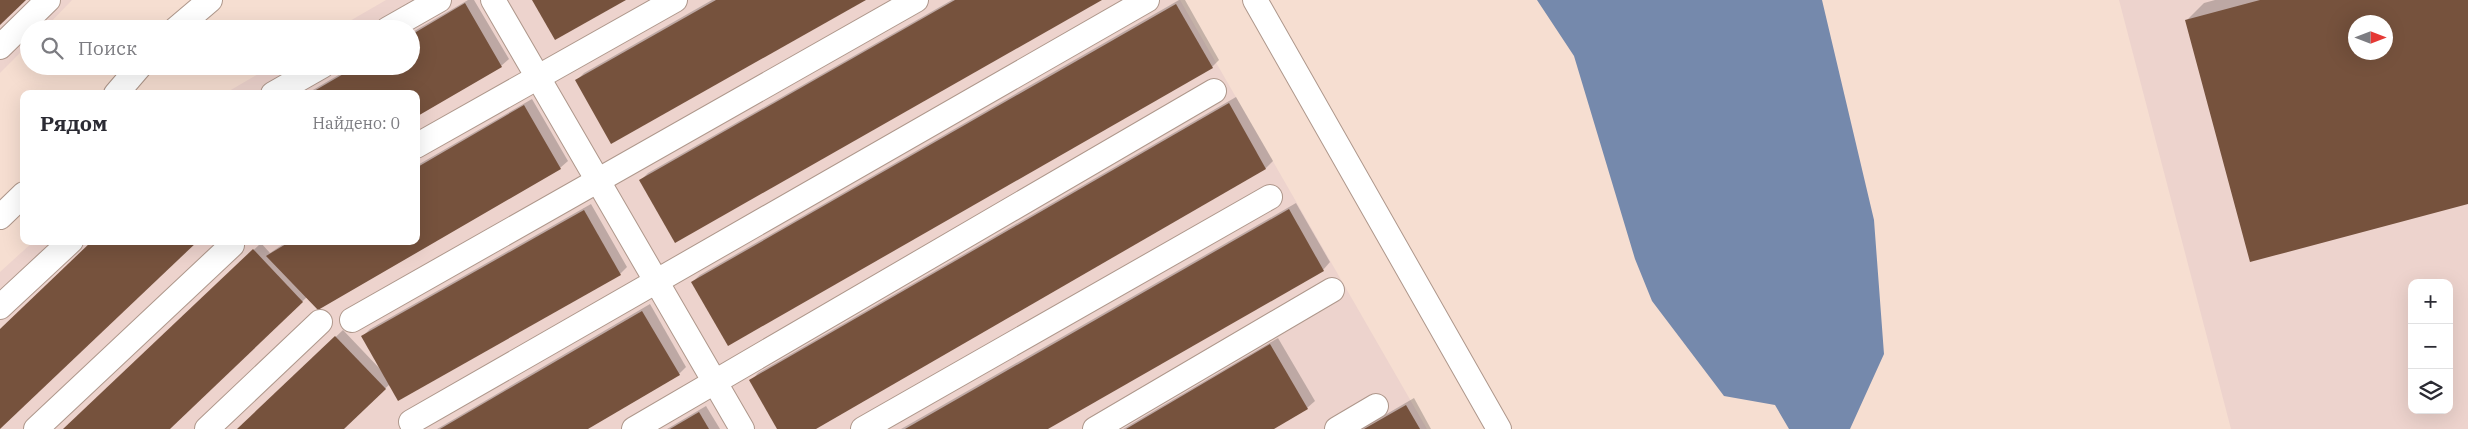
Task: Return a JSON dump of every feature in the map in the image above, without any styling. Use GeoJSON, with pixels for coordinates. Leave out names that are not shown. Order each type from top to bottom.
{"type":"FeatureCollection","features":[{"type":"Feature","properties":{"kind":"lane"},"geometry":{"type":"LineString","coordinates":[[28,20],[48,0]]}},
{"type":"Feature","properties":{"kind":"lane"},"geometry":{"type":"LineString","coordinates":[[187,20],[210,0]]}},
{"type":"Feature","properties":{"kind":"lane"},"geometry":{"type":"LineString","coordinates":[[404,20],[439,0]]}},
{"type":"Feature","properties":{"kind":"lane"},"geometry":{"type":"LineString","coordinates":[[493,0],[742,429]]}},
{"type":"Feature","properties":{"kind":"lane"},"geometry":{"type":"LineString","coordinates":[[420,144],[675,0]]}},
{"type":"Feature","properties":{"kind":"lane"},"geometry":{"type":"LineString","coordinates":[[352,320],[916,0]]}},
{"type":"Feature","properties":{"kind":"lane"},"geometry":{"type":"LineString","coordinates":[[411,422],[1147,0]]}},
{"type":"Feature","properties":{"kind":"lane"},"geometry":{"type":"LineString","coordinates":[[1255,0],[1499,429]]}},
{"type":"Feature","properties":{"kind":"lane"},"geometry":{"type":"LineString","coordinates":[[0,47],[20,27]]}},
{"type":"Feature","properties":{"kind":"lane"},"geometry":{"type":"LineString","coordinates":[[119,90],[132,75]]}},
{"type":"Feature","properties":{"kind":"lane"},"geometry":{"type":"LineString","coordinates":[[280,90],[306,75]]}},
{"type":"Feature","properties":{"kind":"lane"},"geometry":{"type":"LineString","coordinates":[[634,429],[1214,92]]}},
{"type":"Feature","properties":{"kind":"lane"},"geometry":{"type":"LineString","coordinates":[[863,429],[1270,197]]}},
{"type":"Feature","properties":{"kind":"lane"},"geometry":{"type":"LineString","coordinates":[[0,218],[20,198]]}},
{"type":"Feature","properties":{"kind":"lane"},"geometry":{"type":"LineString","coordinates":[[0,307],[68,245]]}},
{"type":"Feature","properties":{"kind":"lane"},"geometry":{"type":"LineString","coordinates":[[36,429],[232,245]]}},
{"type":"Feature","properties":{"kind":"lane"},"geometry":{"type":"LineString","coordinates":[[1095,429],[1332,290]]}},
{"type":"Feature","properties":{"kind":"lane"},"geometry":{"type":"LineString","coordinates":[[207,429],[320,322]]}},
{"type":"Feature","properties":{"kind":"lane"},"geometry":{"type":"LineString","coordinates":[[1336,429],[1376,406]]}},
{"type":"Feature","properties":{"kind":"shaded area"},"geometry":{"type":"Polygon","coordinates":[[[0,0],[72,0],[53,20],[20,20],[20,53],[0,73],[0,0]]]}},
{"type":"Feature","properties":{"kind":"shaded area"},"geometry":{"type":"Polygon","coordinates":[[[386,0],[1180,0],[1427,429],[0,429],[0,272],[30,245],[420,245],[420,90],[231,90],[257,75],[420,75],[420,20],[352,20],[386,0]]]}},
{"type":"Feature","properties":{"kind":"shaded area"},"geometry":{"type":"Polygon","coordinates":[[[2119,0],[2468,0],[2468,429],[2231,429],[2119,0]]]}},
{"type":"Feature","properties":{"kind":"water"},"geometry":{"type":"Polygon","coordinates":[[[1537,0],[1822,0],[1874,220],[1884,354],[1850,429],[1789,429],[1775,405],[1724,396],[1652,301],[1635,259],[1574,56],[1537,0]]]}},
{"type":"Feature","properties":{"kind":"building"},"geometry":{"type":"Polygon","coordinates":[[[0,0],[26,0],[0,25],[0,0]]]}},
{"type":"Feature","properties":{"kind":"building"},"geometry":{"type":"Polygon","coordinates":[[[532,0],[626,0],[555,40],[532,0]]]}},
{"type":"Feature","properties":{"kind":"building"},"geometry":{"type":"Polygon","coordinates":[[[716,0],[866,0],[611,144],[575,80],[716,0]]]}},
{"type":"Feature","properties":{"kind":"building"},"geometry":{"type":"Polygon","coordinates":[[[955,0],[1102,0],[675,243],[639,180],[955,0]]]}},
{"type":"Feature","properties":{"kind":"building"},"geometry":{"type":"Polygon","coordinates":[[[2260,0],[2468,0],[2468,204],[2250,262],[2185,20],[2260,0]]]}},
{"type":"Feature","properties":{"kind":"building"},"geometry":{"type":"Polygon","coordinates":[[[465,3],[502,67],[420,115],[420,90],[316,90],[342,75],[420,75],[420,30],[465,3]]]}},
{"type":"Feature","properties":{"kind":"building"},"geometry":{"type":"Polygon","coordinates":[[[1176,4],[1213,68],[728,346],[691,282],[1176,4]]]}},
{"type":"Feature","properties":{"kind":"building"},"geometry":{"type":"Polygon","coordinates":[[[1229,103],[1266,169],[816,429],[777,429],[749,380],[1229,103]]]}},
{"type":"Feature","properties":{"kind":"building"},"geometry":{"type":"Polygon","coordinates":[[[524,105],[561,169],[318,310],[266,256],[284,245],[420,245],[420,166],[524,105]]]}},
{"type":"Feature","properties":{"kind":"building"},"geometry":{"type":"Polygon","coordinates":[[[1289,209],[1324,271],[1048,429],[905,429],[1289,209]]]}},
{"type":"Feature","properties":{"kind":"building"},"geometry":{"type":"Polygon","coordinates":[[[584,210],[621,275],[398,401],[361,336],[584,210]]]}},
{"type":"Feature","properties":{"kind":"building"},"geometry":{"type":"Polygon","coordinates":[[[88,245],[194,245],[0,429],[0,329],[88,245]]]}},
{"type":"Feature","properties":{"kind":"building"},"geometry":{"type":"Polygon","coordinates":[[[253,249],[303,302],[170,429],[63,429],[253,249]]]}},
{"type":"Feature","properties":{"kind":"building"},"geometry":{"type":"Polygon","coordinates":[[[642,311],[680,375],[588,429],[440,429],[642,311]]]}},
{"type":"Feature","properties":{"kind":"building"},"geometry":{"type":"Polygon","coordinates":[[[335,336],[386,389],[344,429],[237,429],[335,336]]]}},
{"type":"Feature","properties":{"kind":"building"},"geometry":{"type":"Polygon","coordinates":[[[1270,344],[1308,409],[1274,429],[1126,429],[1270,344]]]}},
{"type":"Feature","properties":{"kind":"building"},"geometry":{"type":"Polygon","coordinates":[[[1406,405],[1420,429],[1364,429],[1406,405]]]}},
{"type":"Feature","properties":{"kind":"building"},"geometry":{"type":"Polygon","coordinates":[[[699,412],[709,429],[670,429],[699,412]]]}}]}
